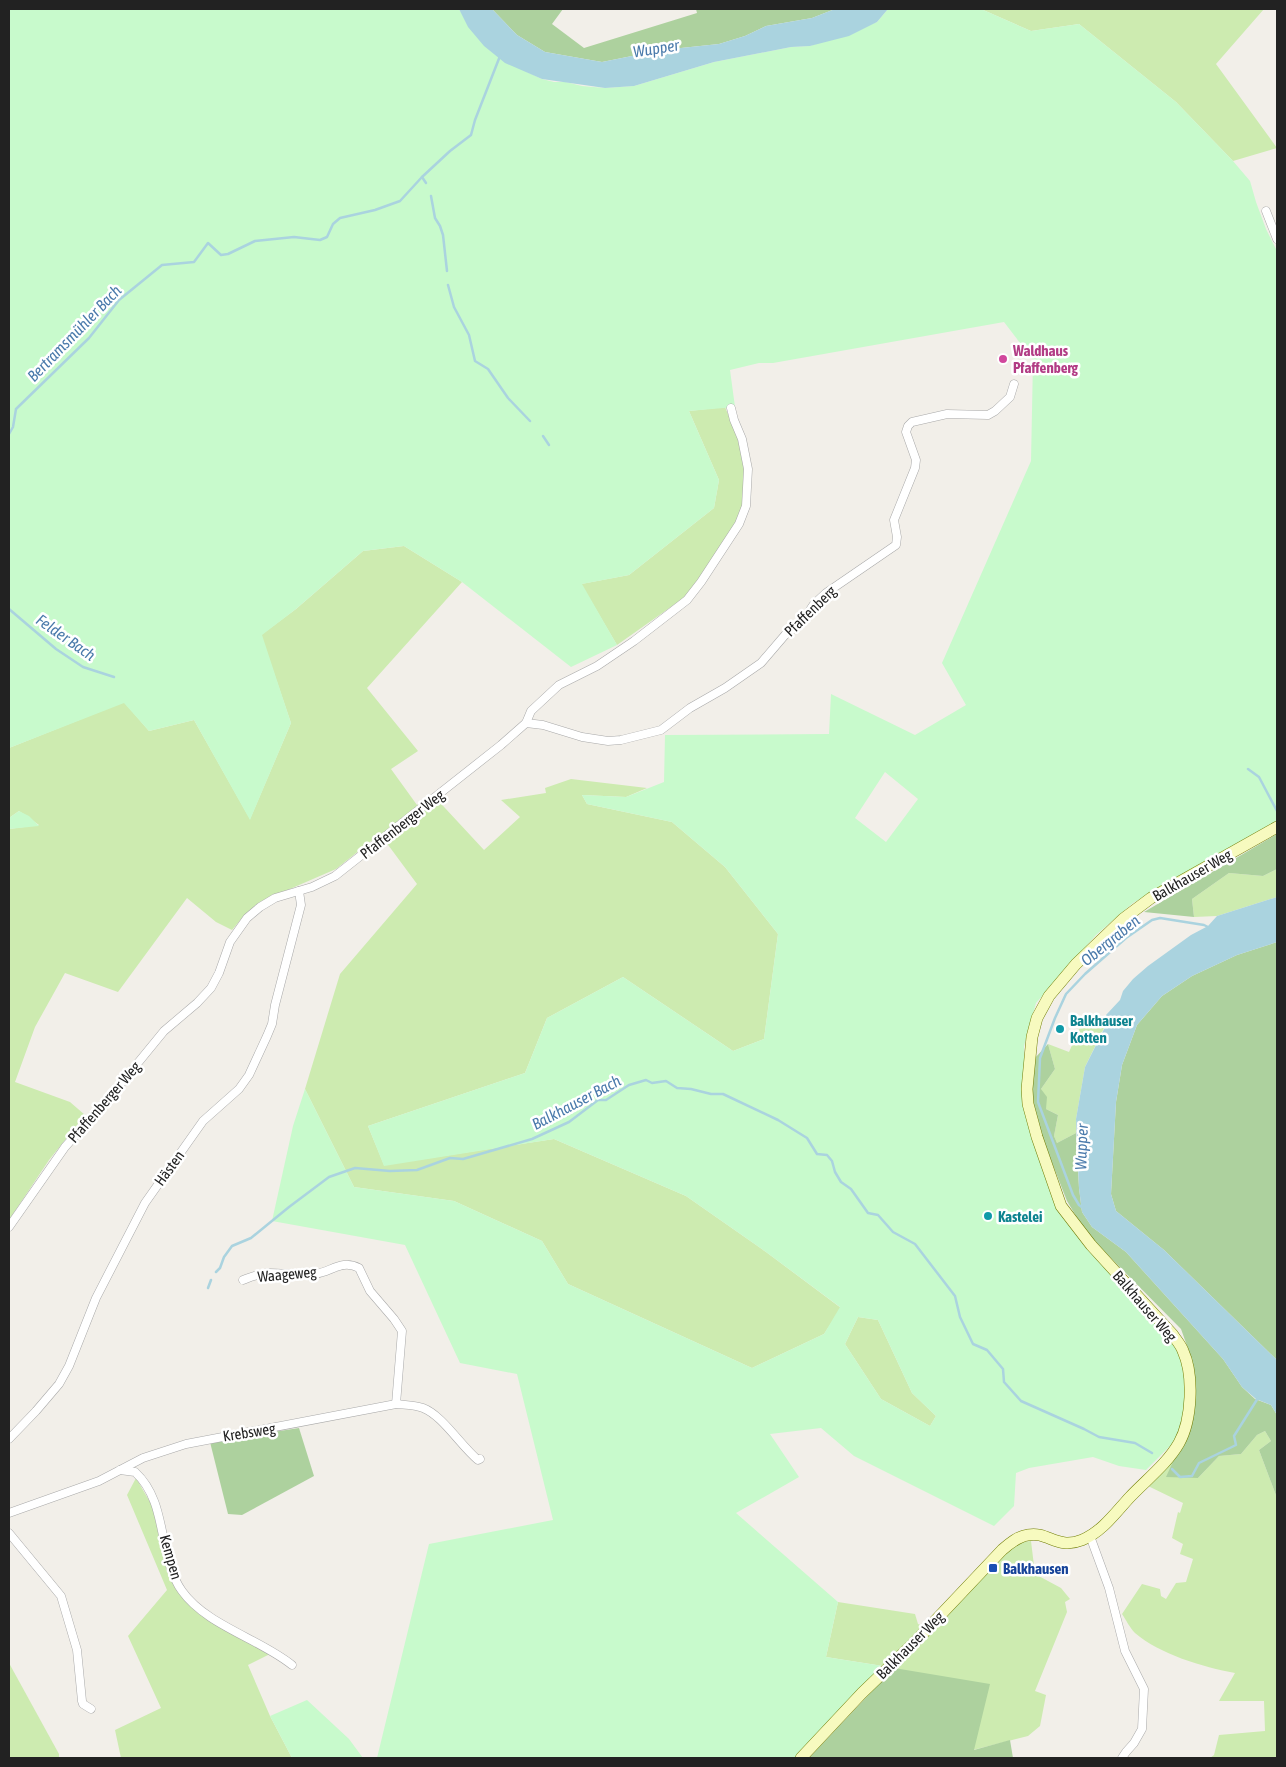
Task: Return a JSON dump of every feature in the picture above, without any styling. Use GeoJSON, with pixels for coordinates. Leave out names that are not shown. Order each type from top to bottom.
{"type":"FeatureCollection","features":[{"type":"Feature","properties":{"kind":"main road","name":"Balkhauser Weg"},"geometry":{"type":"LineString","coordinates":[[801,1758],[862,1693],[915,1642],[971,1581],[1007,1546],[1028,1534],[1064,1544],[1076,1542],[1090,1536],[1102,1527],[1154,1472],[1179,1442],[1188,1416],[1190,1392],[1184,1352],[1173,1335],[1090,1245],[1066,1214],[1058,1199],[1028,1104],[1028,1081],[1034,1028],[1041,1009],[1060,982],[1096,943],[1123,919],[1151,898],[1277,827]]}},
{"type":"Feature","properties":{"kind":"street"},"geometry":{"type":"LineString","coordinates":[[1266,211],[1277,239]]}},
{"type":"Feature","properties":{"kind":"street","name":"Pfaffenberg"},"geometry":{"type":"LineString","coordinates":[[526,723],[544,725],[602,741],[621,740],[661,730],[690,708],[761,663],[785,635],[802,622],[814,604],[826,593],[896,545],[897,537],[894,520],[915,468],[916,460],[906,432],[908,426],[912,422],[947,414],[988,415],[1010,397],[1014,384]]}},
{"type":"Feature","properties":{"kind":"street","name":"Pfaffenberger Weg"},"geometry":{"type":"LineString","coordinates":[[9,1227],[62,1152],[81,1129],[120,1086],[164,1031],[197,1003],[211,988],[219,973],[230,942],[246,918],[269,902],[320,884],[335,876],[501,745],[526,723],[531,711],[560,685],[607,660],[687,600],[739,524],[746,506],[748,470],[742,438],[731,408]]}},
{"type":"Feature","properties":{"kind":"street","name":"Hästen"},"geometry":{"type":"LineString","coordinates":[[9,1439],[59,1384],[69,1366],[96,1298],[123,1243],[152,1191],[203,1121],[210,1113],[236,1093],[248,1075],[272,1024],[275,1005],[301,905],[299,891]]}},
{"type":"Feature","properties":{"kind":"street","name":"Waageweg"},"geometry":{"type":"LineString","coordinates":[[242,1280],[269,1273],[287,1275],[317,1274],[345,1264],[359,1268],[370,1291],[402,1331],[396,1404]]}},
{"type":"Feature","properties":{"kind":"street","name":"Krebsweg"},"geometry":{"type":"LineString","coordinates":[[9,1513],[98,1481],[144,1458],[197,1441],[286,1426],[322,1417],[396,1404],[429,1411],[478,1460],[480,1459]]}},
{"type":"Feature","properties":{"kind":"street","name":"Kempen"},"geometry":{"type":"LineString","coordinates":[[120,1470],[135,1472],[149,1492],[161,1523],[171,1569],[176,1581],[187,1597],[214,1618],[271,1650],[292,1665]]}},
{"type":"Feature","properties":{"kind":"street"},"geometry":{"type":"LineString","coordinates":[[9,1533],[61,1596],[76,1650],[82,1701],[83,1704],[91,1709]]}},
{"type":"Feature","properties":{"kind":"street"},"geometry":{"type":"LineString","coordinates":[[1090,1536],[1109,1588],[1125,1651],[1144,1689],[1142,1729],[1122,1758]]}},
{"type":"Feature","properties":{"kind":"green space"},"geometry":{"type":"Polygon","coordinates":[[[9,9],[459,9],[527,72],[554,82],[605,88],[634,86],[714,62],[791,47],[810,46],[877,22],[888,9],[981,9],[1031,31],[1079,24],[1176,102],[1250,181],[1266,229],[1277,251],[1277,822],[1133,903],[1096,935],[1036,1003],[1024,1046],[1025,1103],[1039,1160],[1056,1204],[1085,1247],[1165,1333],[1182,1358],[1186,1392],[1183,1420],[1177,1439],[1146,1470],[1119,1466],[1093,1457],[1029,1468],[1016,1473],[1014,1506],[994,1526],[854,1456],[821,1428],[770,1434],[799,1477],[736,1513],[838,1602],[826,1657],[883,1666],[795,1758],[377,1758],[429,1544],[553,1520],[517,1374],[460,1363],[405,1245],[272,1221],[293,1126],[305,1089],[354,1187],[454,1201],[542,1241],[568,1284],[752,1368],[824,1334],[840,1307],[686,1196],[554,1139],[384,1166],[368,1126],[525,1073],[547,1018],[623,977],[733,1051],[764,1039],[778,934],[725,867],[672,822],[587,804],[582,795],[626,797],[664,782],[665,735],[829,734],[831,694],[915,735],[966,705],[942,663],[1031,461],[1033,360],[1004,322],[773,363],[759,363],[730,370],[735,407],[689,411],[719,480],[714,508],[629,575],[582,584],[617,645],[571,667],[462,582],[404,546],[363,551],[296,609],[262,635],[291,723],[250,820],[194,720],[149,731],[124,703],[9,748],[9,9]],[[885,772],[855,818],[886,842],[918,799],[885,772]],[[858,1317],[845,1344],[881,1399],[930,1426],[936,1416],[912,1393],[878,1320],[858,1317]]]}},
{"type":"Feature","properties":{"kind":"green space"},"geometry":{"type":"Polygon","coordinates":[[[492,9],[563,9],[552,24],[584,48],[697,13],[696,9],[835,9],[812,18],[766,26],[745,36],[719,44],[662,50],[602,62],[545,52],[517,35],[492,9]]]}},
{"type":"Feature","properties":{"kind":"green space"},"geometry":{"type":"Polygon","coordinates":[[[981,9],[1264,9],[1216,64],[1277,148],[1233,161],[1176,102],[1079,24],[1031,31],[981,9]]]}},
{"type":"Feature","properties":{"kind":"green space"},"geometry":{"type":"Polygon","coordinates":[[[725,407],[739,440],[746,473],[744,508],[725,542],[692,590],[685,597],[617,645],[581,584],[629,575],[714,508],[719,480],[689,411],[725,407]]]}},
{"type":"Feature","properties":{"kind":"green space"},"geometry":{"type":"Polygon","coordinates":[[[404,546],[462,582],[367,688],[418,751],[391,769],[417,805],[432,794],[484,850],[520,817],[501,800],[546,793],[545,788],[571,779],[647,788],[626,797],[582,795],[587,804],[672,822],[725,867],[778,934],[764,1039],[733,1051],[623,977],[547,1018],[525,1073],[368,1126],[384,1165],[554,1139],[686,1196],[766,1252],[841,1308],[824,1334],[752,1368],[568,1284],[542,1241],[454,1201],[354,1187],[305,1089],[340,974],[417,884],[380,834],[336,869],[260,902],[232,930],[216,922],[187,898],[118,992],[65,973],[35,1027],[15,1082],[70,1102],[85,1115],[49,1160],[9,1220],[9,829],[39,825],[19,811],[9,818],[9,748],[124,702],[149,731],[194,720],[250,819],[291,723],[261,635],[296,609],[363,551],[404,546]]]}},
{"type":"Feature","properties":{"kind":"green space"},"geometry":{"type":"Polygon","coordinates":[[[19,811],[29,816],[39,826],[9,829],[9,818],[19,811]]]}},
{"type":"Feature","properties":{"kind":"green space"},"geometry":{"type":"Polygon","coordinates":[[[1277,834],[1277,869],[1263,876],[1229,873],[1192,899],[1194,917],[1144,912],[1277,834]]]}},
{"type":"Feature","properties":{"kind":"green space"},"geometry":{"type":"Polygon","coordinates":[[[1277,869],[1277,897],[1217,916],[1194,917],[1192,899],[1229,873],[1263,876],[1277,869]]]}},
{"type":"Feature","properties":{"kind":"green space"},"geometry":{"type":"Polygon","coordinates":[[[1277,942],[1277,1360],[1164,1250],[1116,1211],[1111,1194],[1116,1102],[1122,1065],[1137,1025],[1162,996],[1192,976],[1237,955],[1277,942]]]}},
{"type":"Feature","properties":{"kind":"green space"},"geometry":{"type":"Polygon","coordinates":[[[1083,1021],[1105,1026],[1085,1067],[1076,1119],[1076,1133],[1057,1143],[1054,1136],[1058,1115],[1046,1109],[1041,1089],[1055,1069],[1048,1044],[1069,1052],[1083,1021]]]}},
{"type":"Feature","properties":{"kind":"green space"},"geometry":{"type":"Polygon","coordinates":[[[1048,1044],[1055,1069],[1041,1089],[1047,1097],[1046,1109],[1058,1115],[1054,1136],[1057,1143],[1076,1133],[1082,1212],[1092,1227],[1126,1252],[1223,1359],[1242,1387],[1255,1399],[1271,1405],[1277,1415],[1277,1498],[1259,1450],[1271,1441],[1265,1431],[1257,1435],[1241,1454],[1219,1456],[1198,1478],[1166,1477],[1176,1455],[1190,1354],[1181,1329],[1096,1243],[1067,1201],[1040,1132],[1033,1104],[1031,1082],[1034,1059],[1048,1044]]]}},
{"type":"Feature","properties":{"kind":"green space"},"geometry":{"type":"Polygon","coordinates":[[[858,1317],[878,1320],[912,1393],[936,1416],[930,1426],[881,1399],[845,1344],[858,1317]]]}},
{"type":"Feature","properties":{"kind":"green space"},"geometry":{"type":"Polygon","coordinates":[[[299,1428],[314,1476],[242,1515],[228,1514],[210,1442],[299,1428]]]}},
{"type":"Feature","properties":{"kind":"green space"},"geometry":{"type":"Polygon","coordinates":[[[1265,1431],[1271,1441],[1259,1450],[1277,1498],[1277,1758],[1210,1758],[1214,1755],[1219,1735],[1265,1731],[1264,1701],[1219,1701],[1235,1673],[1182,1659],[1156,1647],[1135,1633],[1122,1614],[1142,1584],[1160,1589],[1161,1596],[1166,1599],[1176,1583],[1186,1582],[1193,1559],[1180,1554],[1183,1544],[1172,1538],[1178,1512],[1180,1513],[1183,1503],[1148,1486],[1176,1455],[1198,1478],[1219,1456],[1241,1454],[1257,1435],[1265,1431]]]}},
{"type":"Feature","properties":{"kind":"green space"},"geometry":{"type":"Polygon","coordinates":[[[136,1478],[154,1509],[169,1575],[178,1591],[199,1614],[270,1654],[248,1665],[270,1716],[292,1758],[121,1758],[115,1730],[161,1708],[128,1636],[167,1590],[127,1495],[136,1478]]]}},
{"type":"Feature","properties":{"kind":"green space"},"geometry":{"type":"Polygon","coordinates":[[[1031,1541],[1035,1574],[1061,1588],[1070,1599],[1065,1602],[1067,1612],[1035,1691],[1046,1695],[1040,1726],[1028,1736],[973,1750],[894,1668],[1000,1557],[1021,1542],[1031,1541]]]}},
{"type":"Feature","properties":{"kind":"green space"},"geometry":{"type":"Polygon","coordinates":[[[838,1602],[915,1614],[918,1624],[924,1626],[883,1666],[826,1657],[838,1602]]]}},
{"type":"Feature","properties":{"kind":"green space"},"geometry":{"type":"Polygon","coordinates":[[[9,1663],[59,1754],[59,1758],[9,1758],[9,1663]]]}},
{"type":"Feature","properties":{"kind":"green space"},"geometry":{"type":"Polygon","coordinates":[[[894,1668],[990,1684],[974,1750],[1010,1740],[1013,1758],[809,1758],[894,1668]]]}},
{"type":"Feature","properties":{"kind":"green space"},"geometry":{"type":"Polygon","coordinates":[[[307,1700],[349,1739],[363,1758],[292,1758],[270,1716],[307,1700]]]}},
{"type":"Feature","properties":{"kind":"water"},"geometry":{"type":"Polygon","coordinates":[[[459,9],[492,9],[517,35],[545,52],[602,62],[662,50],[719,44],[745,36],[766,26],[812,18],[835,9],[888,9],[877,22],[849,36],[810,46],[791,47],[714,62],[634,86],[605,88],[542,79],[505,63],[484,46],[468,27],[459,9]]]}},
{"type":"Feature","properties":{"kind":"water","name":"Wupper"},"geometry":{"type":"Polygon","coordinates":[[[1277,897],[1277,942],[1237,955],[1192,976],[1162,996],[1137,1025],[1122,1065],[1116,1102],[1111,1194],[1116,1211],[1164,1250],[1277,1360],[1277,1415],[1271,1405],[1256,1399],[1242,1387],[1223,1359],[1126,1252],[1092,1227],[1082,1212],[1076,1119],[1085,1067],[1105,1027],[1106,1015],[1120,1000],[1123,991],[1133,979],[1191,935],[1208,926],[1217,916],[1277,897]]]}},
{"type":"Feature","properties":{"kind":"waterway","name":"Bertramsmühler Bach"},"geometry":{"type":"LineString","coordinates":[[9,434],[13,427],[16,409],[89,338],[119,300],[162,265],[194,262],[208,243],[221,255],[228,254],[255,241],[294,237],[320,240],[327,237],[333,224],[340,218],[375,210],[400,201],[422,177],[450,151],[471,135],[500,56]]}},
{"type":"Feature","properties":{"kind":"waterway","name":"Bertramsmühler Bach"},"geometry":{"type":"LineString","coordinates":[[422,177],[426,183]]}},
{"type":"Feature","properties":{"kind":"waterway"},"geometry":{"type":"LineString","coordinates":[[431,196],[435,218],[443,235],[447,271]]}},
{"type":"Feature","properties":{"kind":"waterway"},"geometry":{"type":"LineString","coordinates":[[448,285],[454,307],[469,335],[475,361],[488,369],[508,398],[530,421]]}},
{"type":"Feature","properties":{"kind":"waterway"},"geometry":{"type":"LineString","coordinates":[[543,436],[549,445]]}},
{"type":"Feature","properties":{"kind":"waterway","name":"Felder Bach"},"geometry":{"type":"LineString","coordinates":[[9,609],[56,649],[83,667],[114,677]]}},
{"type":"Feature","properties":{"kind":"waterway"},"geometry":{"type":"LineString","coordinates":[[1248,769],[1259,777],[1277,811]]}},
{"type":"Feature","properties":{"kind":"waterway","name":"Obergraben"},"geometry":{"type":"LineString","coordinates":[[1083,1208],[1073,1195],[1038,1102],[1040,1058],[1055,1018],[1066,994],[1085,974],[1126,938],[1152,920],[1160,918],[1204,925],[1210,928]]}},
{"type":"Feature","properties":{"kind":"waterway","name":"Balkhauser Bach"},"geometry":{"type":"LineString","coordinates":[[216,1272],[232,1246],[251,1238],[329,1177],[355,1168],[390,1171],[417,1170],[450,1158],[463,1159],[532,1139],[569,1122],[598,1100],[606,1100],[629,1085],[646,1080],[652,1083],[666,1081],[677,1088],[711,1094],[723,1094],[778,1120],[807,1138],[817,1154],[827,1155],[832,1161],[835,1172],[841,1182],[851,1189],[868,1213],[878,1215],[893,1232],[915,1244],[955,1296],[960,1317],[973,1344],[987,1350],[1003,1369],[1004,1382],[1021,1401],[1099,1437],[1135,1443],[1152,1453]]}},
{"type":"Feature","properties":{"kind":"waterway","name":"Balkhauser Bach"},"geometry":{"type":"LineString","coordinates":[[208,1288],[211,1280]]}},
{"type":"Feature","properties":{"kind":"waterway","name":"Balkhauser Bach"},"geometry":{"type":"LineString","coordinates":[[1172,1469],[1180,1477],[1192,1476],[1199,1463],[1236,1445],[1234,1436],[1258,1398]]}},
{"type":"Feature","properties":{"kind":"place","name":"Waldhaus Pfaffenberg"},"geometry":{"type":"Point","coordinates":[1003,359]}},
{"type":"Feature","properties":{"kind":"place","name":"Balkhauser Kotten"},"geometry":{"type":"Point","coordinates":[1060,1029]}},
{"type":"Feature","properties":{"kind":"place","name":"Kastelei"},"geometry":{"type":"Point","coordinates":[988,1216]}},
{"type":"Feature","properties":{"kind":"place","name":"Balkhausen"},"geometry":{"type":"Point","coordinates":[993,1568]}}]}
